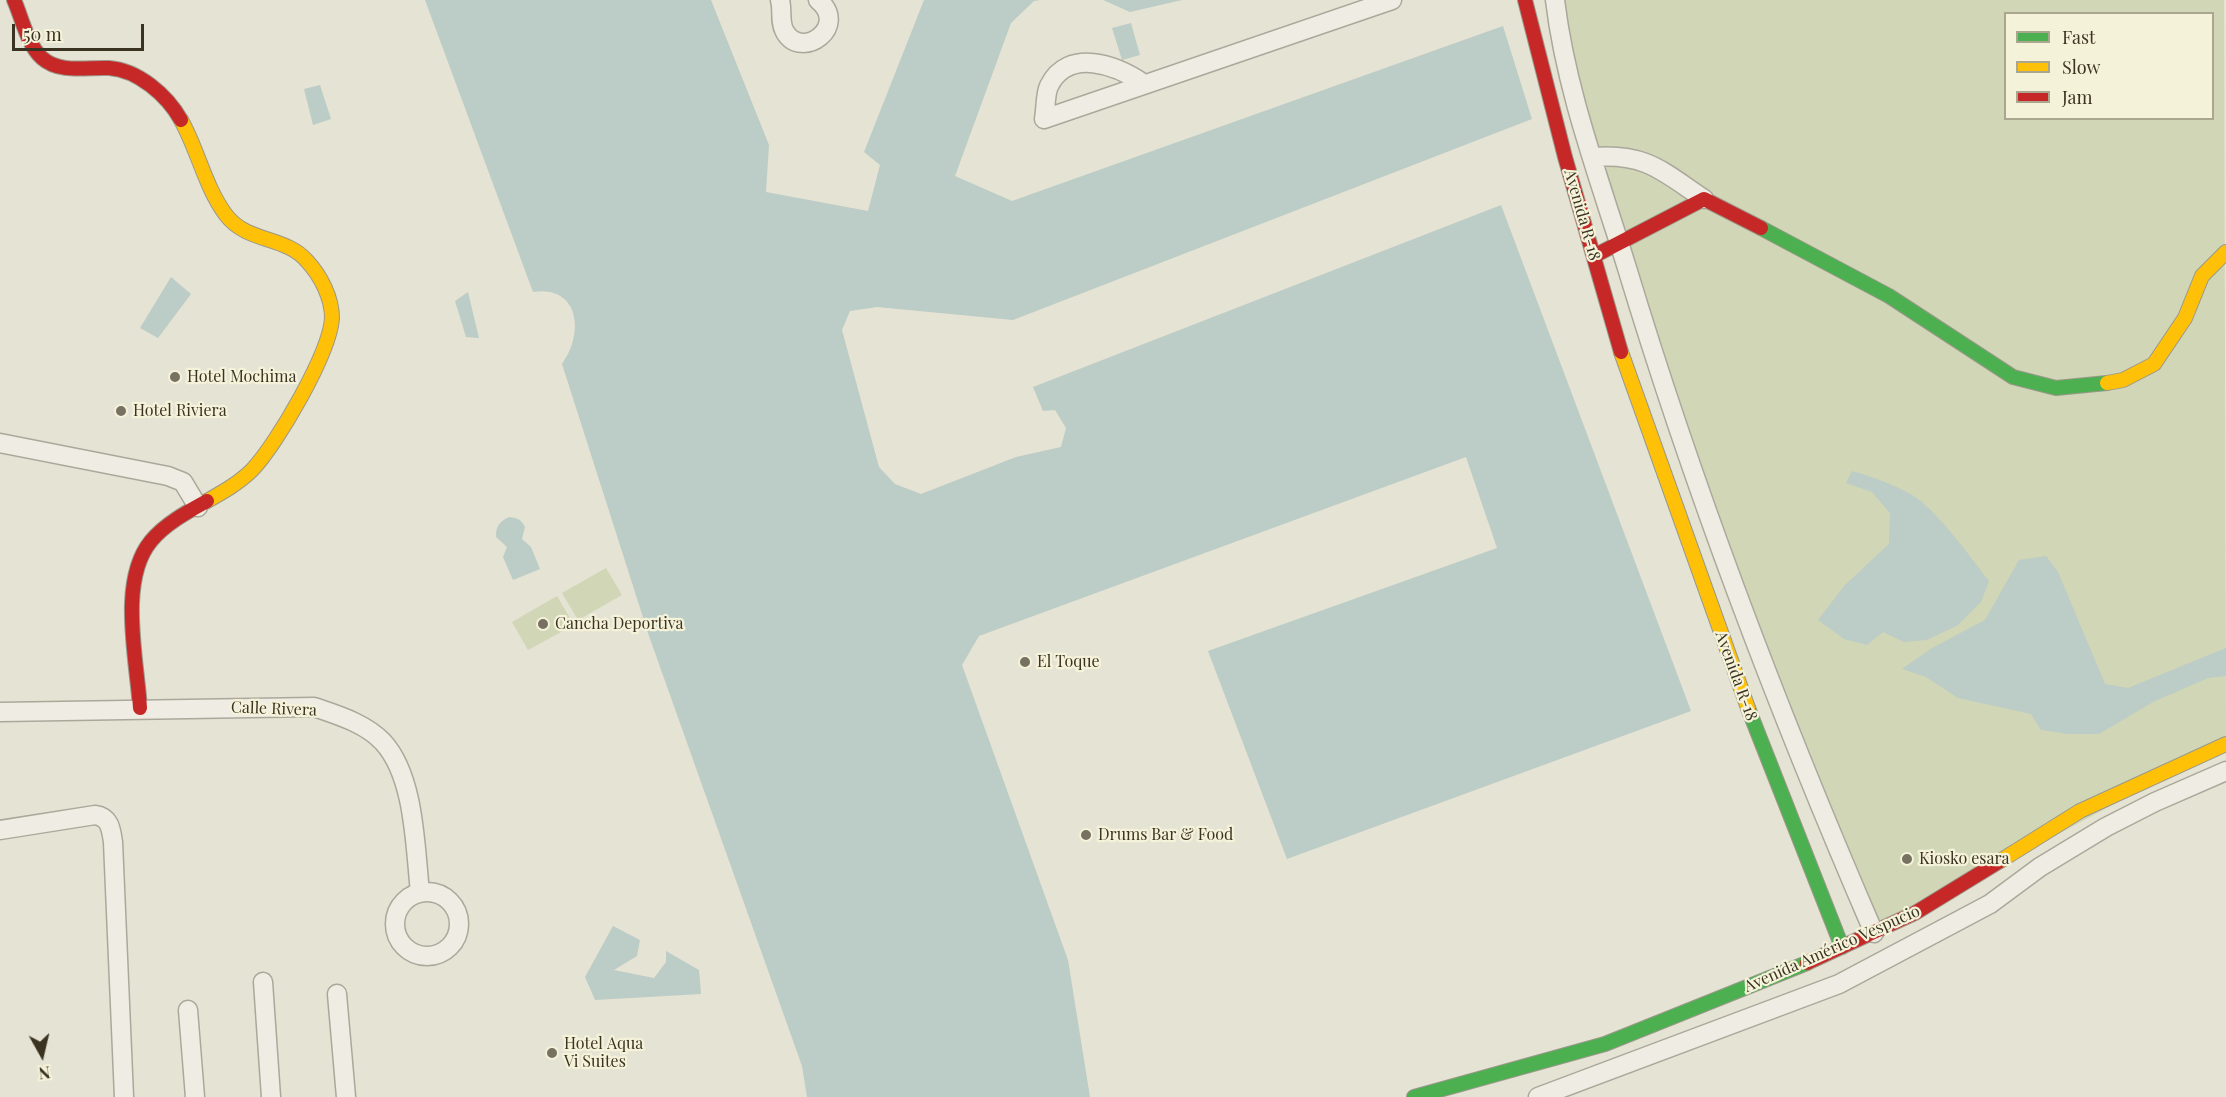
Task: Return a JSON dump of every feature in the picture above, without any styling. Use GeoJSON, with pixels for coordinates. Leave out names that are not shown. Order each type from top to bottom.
{"type":"FeatureCollection","features":[{"type":"Feature","properties":{"kind":"street"},"geometry":{"type":"LineString","coordinates":[[14,0],[41,57],[56,65],[118,69],[153,88],[171,104],[189,131],[199,155],[203,176],[225,215],[243,231],[263,242],[289,248],[301,254],[327,291],[334,321],[331,337],[323,356],[277,435],[246,476],[164,526],[144,548],[135,572],[133,596],[140,708]]}},
{"type":"Feature","properties":{"kind":"street"},"geometry":{"type":"LineString","coordinates":[[785,3],[781,22],[786,33],[795,41],[808,43],[819,38],[827,29],[829,17],[824,5],[818,0]]}},
{"type":"Feature","properties":{"kind":"street"},"geometry":{"type":"LineString","coordinates":[[1524,0],[1565,157]]}},
{"type":"Feature","properties":{"kind":"street"},"geometry":{"type":"LineString","coordinates":[[1555,0],[1559,33],[1591,153],[1638,159],[1704,199],[1818,256],[1889,296],[2013,378],[2056,387],[2090,387],[2123,380],[2154,364],[2185,318],[2202,276],[2226,252]]}},
{"type":"Feature","properties":{"kind":"street"},"geometry":{"type":"LineString","coordinates":[[1144,84],[1128,73],[1089,61],[1065,66],[1048,86],[1044,119],[1387,1]]}},
{"type":"Feature","properties":{"kind":"street","name":"Avenida R-18"},"geometry":{"type":"LineString","coordinates":[[1842,947],[1769,765],[1658,465],[1628,377],[1565,157],[1591,153],[1654,361],[1739,597],[1842,861],[1874,933]]}},
{"type":"Feature","properties":{"kind":"street"},"geometry":{"type":"LineString","coordinates":[[1594,256],[1704,199]]}},
{"type":"Feature","properties":{"kind":"street"},"geometry":{"type":"LineString","coordinates":[[0,443],[168,476],[183,482],[198,507]]}},
{"type":"Feature","properties":{"kind":"street","name":"Calle Rivera"},"geometry":{"type":"LineString","coordinates":[[0,712],[314,707],[350,719],[382,742],[401,773],[411,817],[420,892]]}},
{"type":"Feature","properties":{"kind":"street","name":"Avenida Américo Vespucio"},"geometry":{"type":"LineString","coordinates":[[1414,1097],[1605,1044],[1795,969],[1915,913],[2080,811],[2226,744]]}},
{"type":"Feature","properties":{"kind":"street","name":"Avenida Américo Vespucio"},"geometry":{"type":"LineString","coordinates":[[1538,1097],[1839,984],[1990,904],[2040,867],[2106,827],[2155,802],[2226,771]]}},
{"type":"Feature","properties":{"kind":"street"},"geometry":{"type":"LineString","coordinates":[[0,830],[95,815],[103,816],[108,821],[114,865],[124,1097]]}},
{"type":"Feature","properties":{"kind":"street"},"geometry":{"type":"LineString","coordinates":[[263,982],[271,1097]]}},
{"type":"Feature","properties":{"kind":"street"},"geometry":{"type":"LineString","coordinates":[[337,994],[346,1097]]}},
{"type":"Feature","properties":{"kind":"street"},"geometry":{"type":"LineString","coordinates":[[188,1010],[195,1097]]}},
{"type":"Feature","properties":{"kind":"green space"},"geometry":{"type":"Polygon","coordinates":[[[1546,0],[2224,0],[2226,744],[1874,933],[1739,597],[1559,33],[1546,0]]]}},
{"type":"Feature","properties":{"kind":"green space","name":"Cancha Deportiva"},"geometry":{"type":"Polygon","coordinates":[[[606,568],[622,595],[578,620],[562,593],[606,568]]]}},
{"type":"Feature","properties":{"kind":"green space","name":"Cancha Deportiva"},"geometry":{"type":"Polygon","coordinates":[[[557,596],[574,625],[528,650],[512,622],[557,596]]]}},
{"type":"Feature","properties":{"kind":"shaded area"},"geometry":{"type":"Polygon","coordinates":[[[425,0],[711,0],[769,145],[766,192],[868,211],[880,165],[864,152],[924,0],[1040,0],[1034,1],[1011,23],[955,176],[1012,201],[1503,26],[1532,119],[1013,320],[877,307],[850,311],[842,330],[879,467],[895,484],[921,494],[1016,457],[1061,447],[1066,428],[1055,410],[1043,411],[1033,387],[1501,205],[1691,711],[1287,859],[1208,651],[1497,548],[1466,457],[979,636],[962,665],[1068,960],[1090,1097],[807,1097],[802,1066],[649,636],[562,364],[574,339],[573,314],[568,304],[560,296],[548,292],[533,292],[425,0]]]}},
{"type":"Feature","properties":{"kind":"shaded area"},"geometry":{"type":"Polygon","coordinates":[[[1103,0],[1182,0],[1130,12],[1103,0]]]}},
{"type":"Feature","properties":{"kind":"shaded area"},"geometry":{"type":"Polygon","coordinates":[[[1131,23],[1140,55],[1122,60],[1112,28],[1131,23]]]}},
{"type":"Feature","properties":{"kind":"shaded area"},"geometry":{"type":"Polygon","coordinates":[[[320,85],[331,119],[313,125],[304,89],[320,85]]]}},
{"type":"Feature","properties":{"kind":"shaded area"},"geometry":{"type":"Polygon","coordinates":[[[171,277],[191,294],[158,338],[140,328],[171,277]]]}},
{"type":"Feature","properties":{"kind":"shaded area"},"geometry":{"type":"Polygon","coordinates":[[[468,292],[479,338],[466,337],[455,301],[468,292]]]}},
{"type":"Feature","properties":{"kind":"shaded area"},"geometry":{"type":"Polygon","coordinates":[[[1852,471],[1890,484],[1921,502],[1953,535],[1989,581],[1981,602],[1958,625],[1927,640],[1904,642],[1883,632],[1867,645],[1844,639],[1818,620],[1845,585],[1889,544],[1890,513],[1872,492],[1846,483],[1852,471]]]}},
{"type":"Feature","properties":{"kind":"shaded area"},"geometry":{"type":"Polygon","coordinates":[[[509,517],[518,519],[525,527],[522,539],[531,547],[540,569],[513,580],[503,557],[507,547],[496,537],[499,525],[509,517]]]}},
{"type":"Feature","properties":{"kind":"shaded area"},"geometry":{"type":"Polygon","coordinates":[[[2046,556],[2058,572],[2105,684],[2128,688],[2226,648],[2226,676],[2208,678],[2153,702],[2099,734],[2068,734],[2041,730],[2031,714],[1958,698],[1926,677],[1902,669],[1932,648],[1985,620],[2019,560],[2046,556]]]}},
{"type":"Feature","properties":{"kind":"shaded area"},"geometry":{"type":"Polygon","coordinates":[[[613,926],[640,940],[637,956],[614,970],[654,978],[666,962],[666,951],[699,970],[701,994],[595,1000],[585,977],[613,926]]]}},
{"type":"Feature","properties":{"kind":"traffic: fast"},"geometry":{"type":"LineString","coordinates":[[1761,228],[1889,296],[2013,377],[2056,388],[2107,383]]}},
{"type":"Feature","properties":{"kind":"traffic: fast"},"geometry":{"type":"LineString","coordinates":[[1748,708],[1842,947]]}},
{"type":"Feature","properties":{"kind":"traffic: fast"},"geometry":{"type":"LineString","coordinates":[[1414,1097],[1605,1044],[1807,963]]}},
{"type":"Feature","properties":{"kind":"traffic: slow"},"geometry":{"type":"LineString","coordinates":[[181,120],[212,193],[226,215],[245,230],[288,247],[307,261],[321,280],[332,310],[329,334],[322,353],[301,397],[275,440],[247,475],[207,501]]}},
{"type":"Feature","properties":{"kind":"traffic: slow"},"geometry":{"type":"LineString","coordinates":[[2107,383],[2123,380],[2154,364],[2185,318],[2202,276],[2226,252]]}},
{"type":"Feature","properties":{"kind":"traffic: slow"},"geometry":{"type":"LineString","coordinates":[[1621,352],[1748,708]]}},
{"type":"Feature","properties":{"kind":"traffic: slow"},"geometry":{"type":"LineString","coordinates":[[2000,861],[2080,811],[2226,744]]}},
{"type":"Feature","properties":{"kind":"traffic: jam"},"geometry":{"type":"LineString","coordinates":[[14,0],[29,38],[42,58],[65,68],[109,68],[131,73],[160,93],[181,120]]}},
{"type":"Feature","properties":{"kind":"traffic: jam"},"geometry":{"type":"LineString","coordinates":[[1525,0],[1565,157],[1621,352]]}},
{"type":"Feature","properties":{"kind":"traffic: jam"},"geometry":{"type":"LineString","coordinates":[[1594,256],[1704,199],[1761,228]]}},
{"type":"Feature","properties":{"kind":"traffic: jam"},"geometry":{"type":"LineString","coordinates":[[140,708],[133,645],[132,599],[141,558],[151,541],[163,529],[207,501]]}},
{"type":"Feature","properties":{"kind":"traffic: jam"},"geometry":{"type":"LineString","coordinates":[[1807,963],[1915,913],[2000,861]]}},
{"type":"Feature","properties":{"kind":"place","name":"Hotel Mochima"},"geometry":{"type":"Point","coordinates":[175,377]}},
{"type":"Feature","properties":{"kind":"place","name":"Hotel Riviera"},"geometry":{"type":"Point","coordinates":[121,411]}},
{"type":"Feature","properties":{"kind":"place","name":"Cancha Deportiva"},"geometry":{"type":"Point","coordinates":[543,624]}},
{"type":"Feature","properties":{"kind":"place","name":"El Toque"},"geometry":{"type":"Point","coordinates":[1025,662]}},
{"type":"Feature","properties":{"kind":"place","name":"Drums Bar & Food"},"geometry":{"type":"Point","coordinates":[1086,835]}},
{"type":"Feature","properties":{"kind":"place","name":"Kiosko esara"},"geometry":{"type":"Point","coordinates":[1907,859]}},
{"type":"Feature","properties":{"kind":"place","name":"Hotel Aqua Vi Suites"},"geometry":{"type":"Point","coordinates":[552,1053]}}]}
